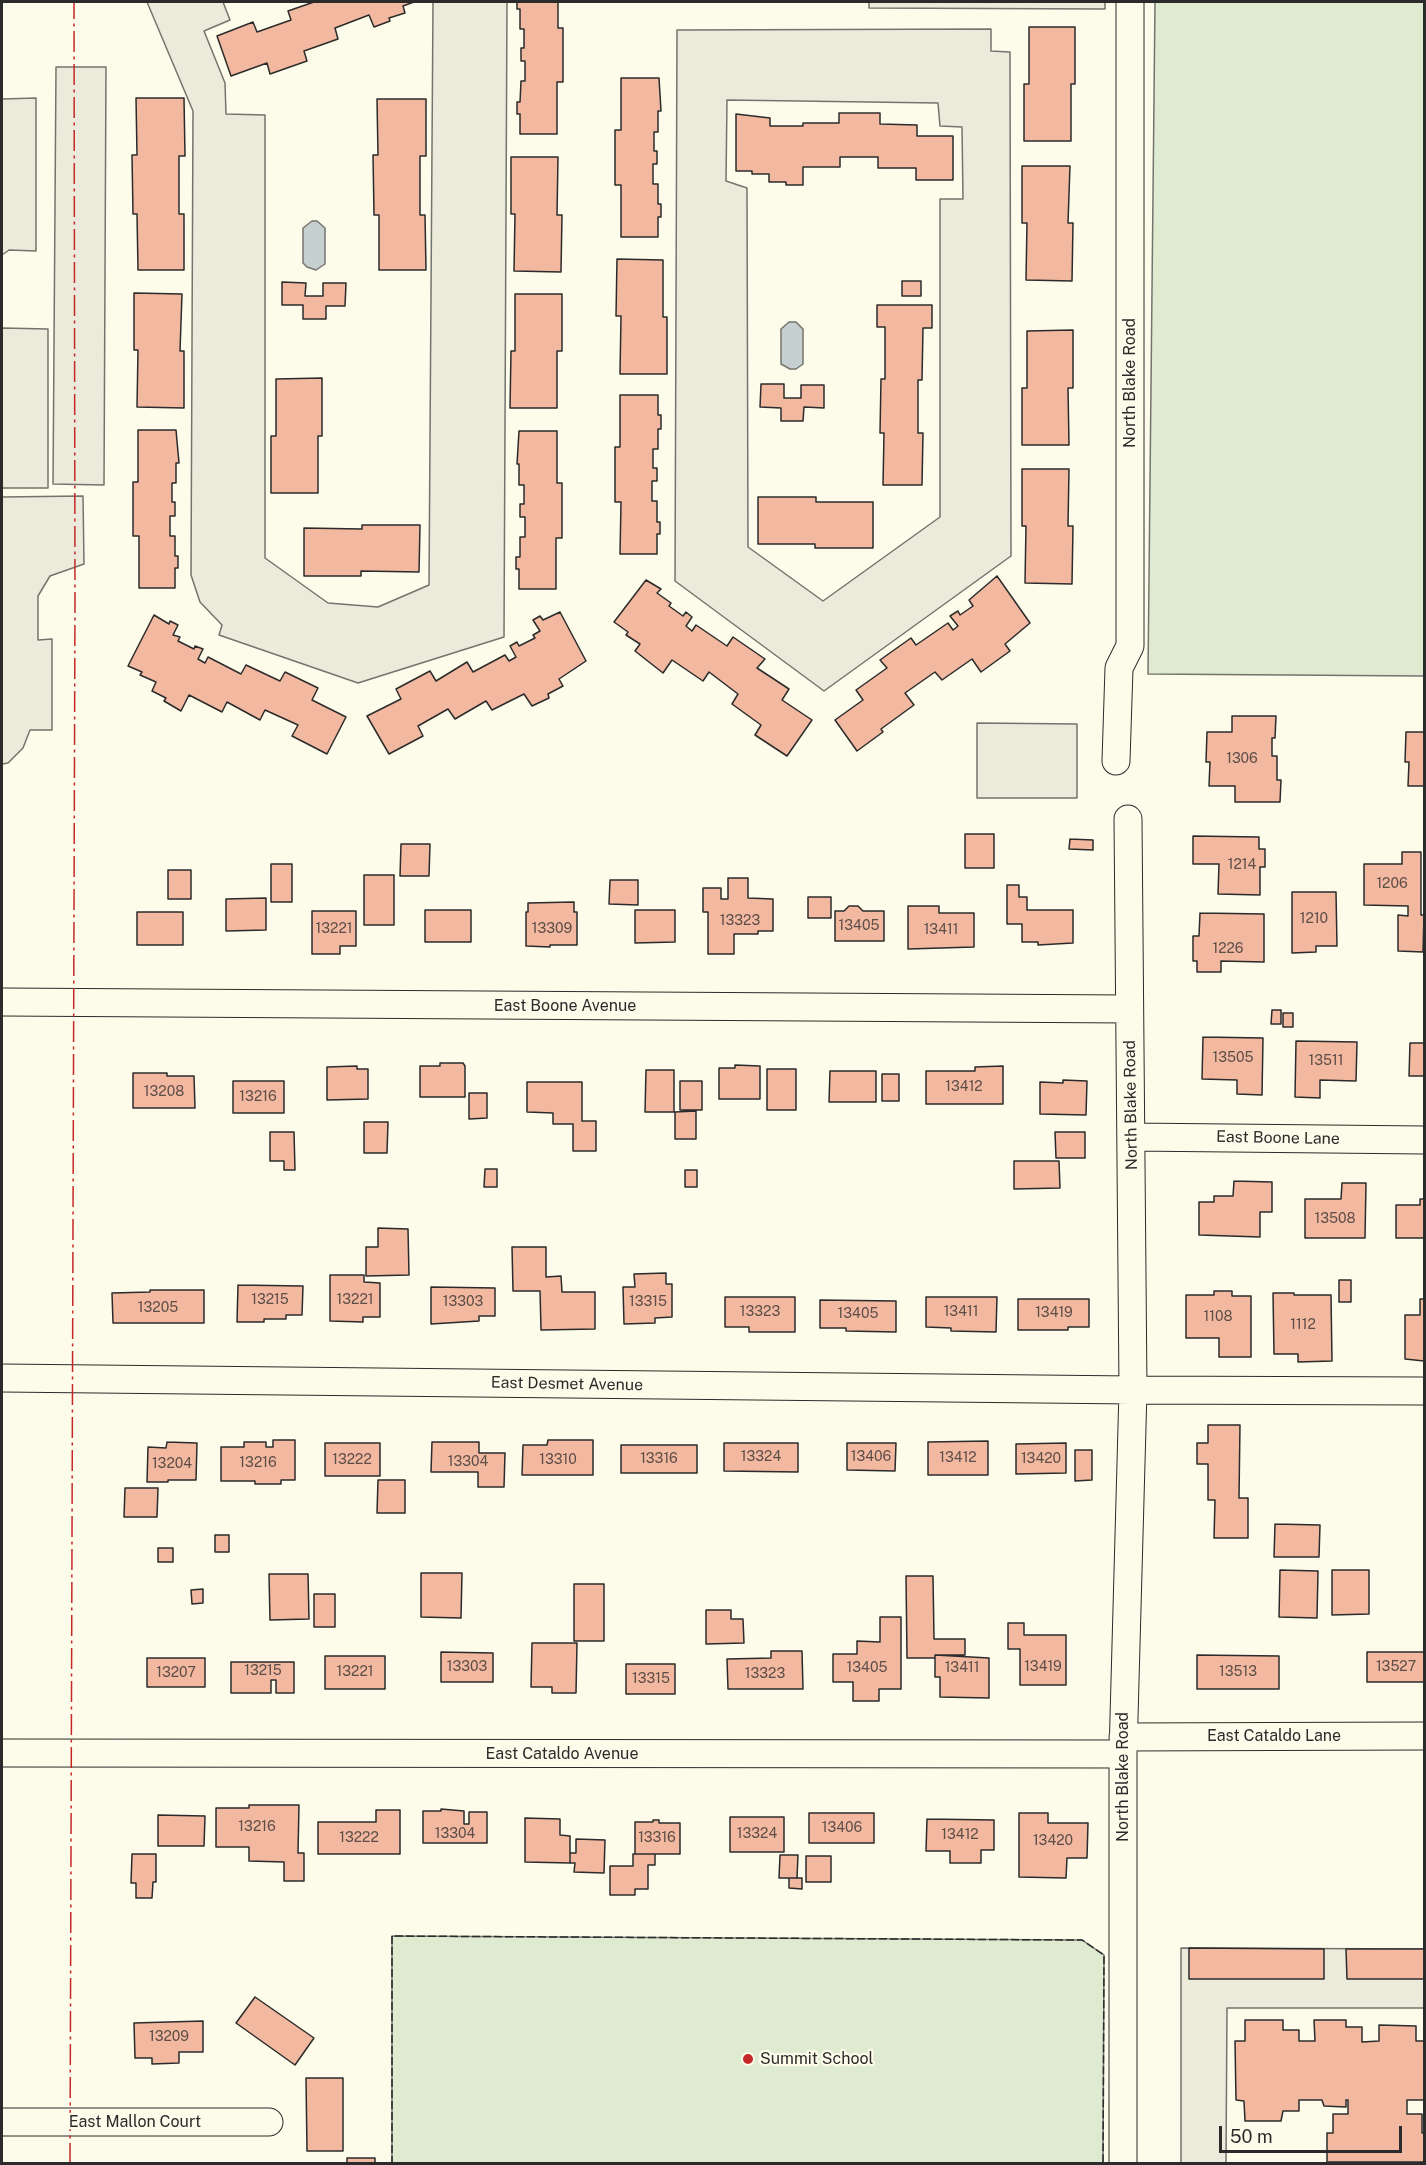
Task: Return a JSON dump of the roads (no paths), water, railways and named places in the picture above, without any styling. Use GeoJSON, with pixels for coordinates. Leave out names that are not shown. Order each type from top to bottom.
{"type":"FeatureCollection","features":[{"type":"Feature","properties":{"kind":"street","name":"North Blake Road"},"geometry":{"type":"LineString","coordinates":[[1116,761],[1119,668],[1130,646],[1130,2]]}},
{"type":"Feature","properties":{"kind":"street","name":"North Blake Road"},"geometry":{"type":"LineString","coordinates":[[1123,2163],[1123,1745],[1132,1390],[1128,819]]}},
{"type":"Feature","properties":{"kind":"street","name":"East Boone Avenue"},"geometry":{"type":"LineString","coordinates":[[2,1002],[1129,1009]]}},
{"type":"Feature","properties":{"kind":"street","name":"East Boone Lane"},"geometry":{"type":"LineString","coordinates":[[1131,1137],[1425,1140]]}},
{"type":"Feature","properties":{"kind":"street","name":"East Desmet Avenue"},"geometry":{"type":"LineString","coordinates":[[2,1378],[1132,1390]]}},
{"type":"Feature","properties":{"kind":"street"},"geometry":{"type":"LineString","coordinates":[[1132,1390],[1422,1391]]}},
{"type":"Feature","properties":{"kind":"street","name":"East Cataldo Lane"},"geometry":{"type":"LineString","coordinates":[[1123,1745],[1425,1736]]}},
{"type":"Feature","properties":{"kind":"street","name":"East Cataldo Avenue"},"geometry":{"type":"LineString","coordinates":[[2,1753],[1123,1745]]}},
{"type":"Feature","properties":{"kind":"street","name":"East Mallon Court"},"geometry":{"type":"LineString","coordinates":[[2,2122],[269,2122]]}},
{"type":"Feature","properties":{"kind":"place","name":"Summit School"},"geometry":{"type":"Point","coordinates":[748,2059]}}]}
